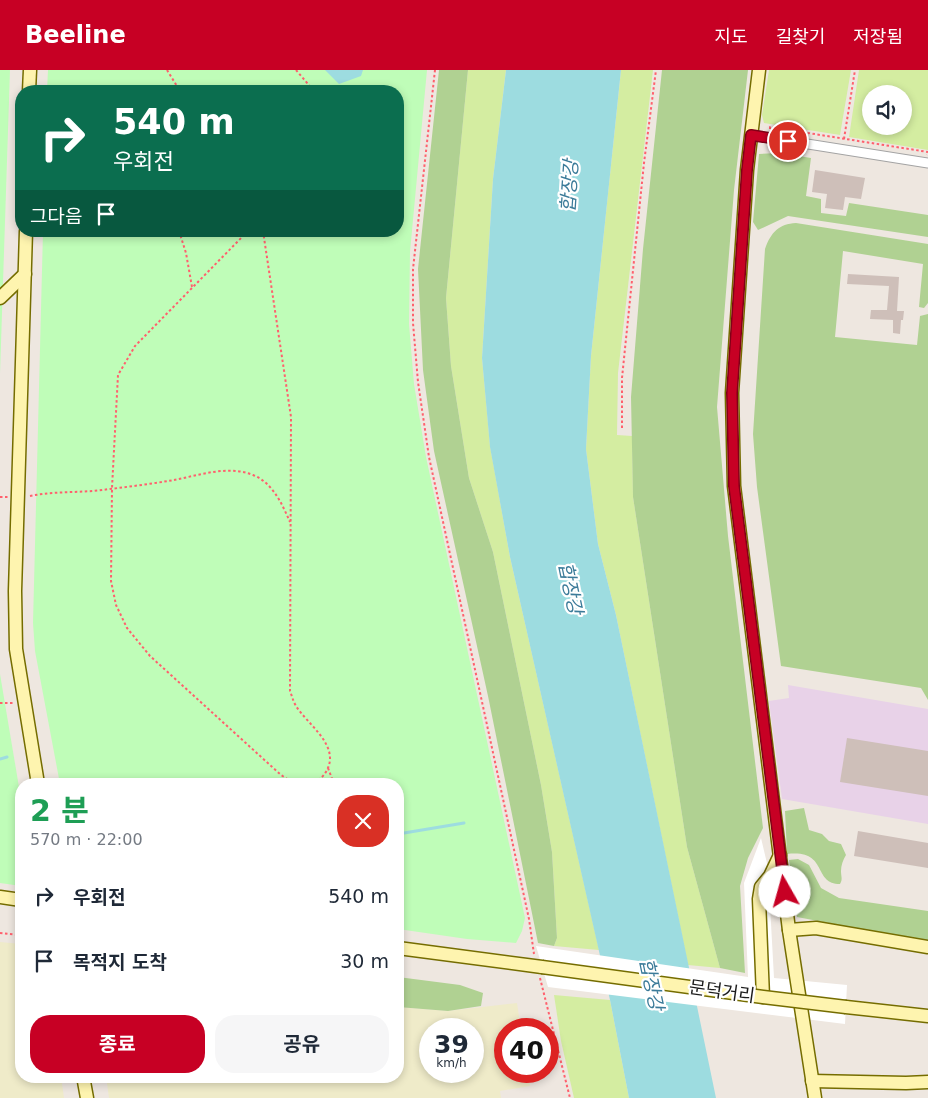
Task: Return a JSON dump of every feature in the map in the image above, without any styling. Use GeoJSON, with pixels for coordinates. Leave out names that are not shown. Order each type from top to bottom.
{"type":"FeatureCollection","features":[{"type":"Feature","properties":{"kind":"street"},"geometry":{"type":"LineString","coordinates":[[29,85],[30,70]]}},
{"type":"Feature","properties":{"kind":"street"},"geometry":{"type":"LineString","coordinates":[[759,70],[747,170],[732,393],[734,486],[789,930],[814,1098]]}},
{"type":"Feature","properties":{"kind":"street"},"geometry":{"type":"LineString","coordinates":[[751,135],[927,162]]}},
{"type":"Feature","properties":{"kind":"street"},"geometry":{"type":"LineString","coordinates":[[26,237],[15,591],[16,649],[37,778]]}},
{"type":"Feature","properties":{"kind":"street"},"geometry":{"type":"LineString","coordinates":[[0,298],[25,274]]}},
{"type":"Feature","properties":{"kind":"street"},"geometry":{"type":"LineString","coordinates":[[762,997],[759,899],[761,887],[770,876],[781,854]]}},
{"type":"Feature","properties":{"kind":"street"},"geometry":{"type":"LineString","coordinates":[[0,897],[15,899]]}},
{"type":"Feature","properties":{"kind":"street"},"geometry":{"type":"LineString","coordinates":[[789,930],[816,928],[928,947]]}},
{"type":"Feature","properties":{"kind":"street","name":"문덕거리"},"geometry":{"type":"LineString","coordinates":[[404,949],[762,997],[928,1016]]}},
{"type":"Feature","properties":{"kind":"street"},"geometry":{"type":"LineString","coordinates":[[812,1080],[928,1082]]}},
{"type":"Feature","properties":{"kind":"street"},"geometry":{"type":"LineString","coordinates":[[84,1083],[87,1098]]}},
{"type":"Feature","properties":{"kind":"path"},"geometry":{"type":"LineString","coordinates":[[167,70],[176,85]]}},
{"type":"Feature","properties":{"kind":"path"},"geometry":{"type":"LineString","coordinates":[[296,70],[309,85]]}},
{"type":"Feature","properties":{"kind":"path"},"geometry":{"type":"LineString","coordinates":[[435,70],[413,269],[412,323],[418,382],[429,457],[543,987],[570,1098]]}},
{"type":"Feature","properties":{"kind":"path"},"geometry":{"type":"LineString","coordinates":[[622,428],[622,378],[644,163],[656,70]]}},
{"type":"Feature","properties":{"kind":"path"},"geometry":{"type":"LineString","coordinates":[[844,138],[855,70]]}},
{"type":"Feature","properties":{"kind":"path"},"geometry":{"type":"LineString","coordinates":[[769,138],[770,127],[844,138],[928,152],[927,162]]}},
{"type":"Feature","properties":{"kind":"path"},"geometry":{"type":"LineString","coordinates":[[181,237],[186,253],[192,287]]}},
{"type":"Feature","properties":{"kind":"path"},"geometry":{"type":"LineString","coordinates":[[242,237],[135,346],[118,375],[112,488],[111,581],[116,606],[126,628],[150,656],[286,778]]}},
{"type":"Feature","properties":{"kind":"path"},"geometry":{"type":"LineString","coordinates":[[264,237],[291,417],[290,690],[294,704],[324,740],[330,752],[328,768],[320,778]]}},
{"type":"Feature","properties":{"kind":"path"},"geometry":{"type":"LineString","coordinates":[[0,497],[18,498],[112,488],[173,480],[227,470],[240,470],[256,476],[268,484],[282,504],[291,525]]}},
{"type":"Feature","properties":{"kind":"path"},"geometry":{"type":"LineString","coordinates":[[0,703],[24,704]]}},
{"type":"Feature","properties":{"kind":"path"},"geometry":{"type":"LineString","coordinates":[[328,768],[332,778]]}},
{"type":"Feature","properties":{"kind":"path"},"geometry":{"type":"LineString","coordinates":[[0,933],[15,934]]}},
{"type":"Feature","properties":{"kind":"shaded area"},"geometry":{"type":"Polygon","coordinates":[[[788,685],[928,709],[928,824],[782,799],[769,701],[789,698],[788,685]]]}},
{"type":"Feature","properties":{"kind":"shaded area"},"geometry":{"type":"Polygon","coordinates":[[[0,942],[15,943],[15,1083],[62,1083],[64,1098],[0,1098],[0,942]]]}},
{"type":"Feature","properties":{"kind":"shaded area"},"geometry":{"type":"Polygon","coordinates":[[[517,1003],[519,1018],[494,1018],[494,1083],[530,1083],[530,1086],[500,1091],[501,1098],[109,1098],[107,1083],[404,1083],[404,1007],[448,1011],[517,1003]]]}},
{"type":"Feature","properties":{"kind":"green space"},"geometry":{"type":"Polygon","coordinates":[[[0,70],[10,70],[0,374],[0,70]]]}},
{"type":"Feature","properties":{"kind":"green space"},"geometry":{"type":"Polygon","coordinates":[[[48,70],[427,70],[410,252],[409,324],[414,384],[426,457],[525,918],[522,931],[516,943],[467,939],[404,930],[404,778],[59,778],[35,651],[33,623],[43,237],[404,237],[404,85],[47,85],[48,70]]]}},
{"type":"Feature","properties":{"kind":"green space"},"geometry":{"type":"Polygon","coordinates":[[[439,70],[468,70],[446,298],[451,366],[469,478],[493,552],[541,785],[552,852],[557,938],[554,946],[538,943],[488,696],[434,451],[423,370],[418,269],[439,70]]]}},
{"type":"Feature","properties":{"kind":"green space"},"geometry":{"type":"Polygon","coordinates":[[[468,70],[506,70],[493,179],[482,358],[490,446],[510,557],[599,950],[554,946],[557,938],[552,852],[541,785],[493,552],[469,478],[451,366],[446,298],[468,70]]]}},
{"type":"Feature","properties":{"kind":"green space"},"geometry":{"type":"Polygon","coordinates":[[[621,70],[653,70],[618,373],[617,435],[632,436],[633,497],[687,847],[720,968],[688,965],[616,615],[598,544],[586,449],[591,356],[621,70]]]}},
{"type":"Feature","properties":{"kind":"green space"},"geometry":{"type":"Polygon","coordinates":[[[662,70],[748,70],[734,190],[717,407],[728,536],[763,828],[748,858],[740,886],[745,973],[720,968],[687,847],[633,497],[631,397],[643,249],[662,70]]]}},
{"type":"Feature","properties":{"kind":"green space"},"geometry":{"type":"Polygon","coordinates":[[[769,70],[851,70],[840,135],[764,123],[762,115],[769,70]]]}},
{"type":"Feature","properties":{"kind":"green space"},"geometry":{"type":"Polygon","coordinates":[[[859,70],[928,70],[928,150],[849,137],[859,70]]]}},
{"type":"Feature","properties":{"kind":"green space"},"geometry":{"type":"Polygon","coordinates":[[[780,153],[811,158],[806,196],[821,199],[821,213],[846,216],[849,203],[928,215],[928,237],[788,216],[758,230],[753,222],[759,154],[780,153]]]}},
{"type":"Feature","properties":{"kind":"green space"},"geometry":{"type":"Polygon","coordinates":[[[796,223],[928,244],[928,303],[924,308],[919,307],[923,264],[843,251],[835,337],[917,345],[920,316],[928,314],[928,700],[921,688],[781,666],[757,487],[753,434],[765,249],[776,230],[785,225],[796,223]]]}},
{"type":"Feature","properties":{"kind":"green space"},"geometry":{"type":"Polygon","coordinates":[[[0,674],[17,778],[15,778],[15,885],[0,883],[0,674]]]}},
{"type":"Feature","properties":{"kind":"green space"},"geometry":{"type":"Polygon","coordinates":[[[804,808],[809,830],[822,834],[829,841],[841,844],[846,855],[841,867],[842,879],[840,884],[831,883],[826,879],[815,861],[809,857],[800,854],[787,854],[785,811],[804,808]]]}},
{"type":"Feature","properties":{"kind":"green space"},"geometry":{"type":"Polygon","coordinates":[[[798,859],[809,865],[821,888],[839,898],[928,911],[928,942],[797,917],[789,860],[798,859]]]}},
{"type":"Feature","properties":{"kind":"green space"},"geometry":{"type":"Polygon","coordinates":[[[404,978],[460,985],[483,993],[481,1006],[448,1011],[404,1007],[404,978]]]}},
{"type":"Feature","properties":{"kind":"green space"},"geometry":{"type":"Polygon","coordinates":[[[554,995],[610,1000],[629,1098],[574,1098],[554,995]]]}},
{"type":"Feature","properties":{"kind":"water"},"geometry":{"type":"Polygon","coordinates":[[[325,70],[363,70],[361,76],[339,84],[325,70]]]}},
{"type":"Feature","properties":{"kind":"water","name":"합장강"},"geometry":{"type":"Polygon","coordinates":[[[506,70],[621,70],[591,356],[586,449],[598,544],[616,615],[716,1098],[629,1098],[610,1000],[510,557],[490,447],[482,358],[493,179],[506,70]]]}},
{"type":"Feature","properties":{"kind":"pier"},"geometry":{"type":"Polygon","coordinates":[[[761,838],[770,876],[774,978],[847,985],[845,1024],[548,987],[536,946],[748,977],[744,883],[761,838]]]}},
{"type":"Feature","properties":{"kind":"building"},"geometry":{"type":"Polygon","coordinates":[[[815,170],[865,178],[861,199],[845,197],[843,210],[825,208],[827,194],[812,192],[815,170]]]}},
{"type":"Feature","properties":{"kind":"building"},"geometry":{"type":"Polygon","coordinates":[[[848,274],[899,277],[897,311],[904,311],[900,334],[893,333],[893,320],[870,319],[871,310],[887,310],[889,286],[847,284],[848,274]]]}},
{"type":"Feature","properties":{"kind":"building"},"geometry":{"type":"Polygon","coordinates":[[[847,738],[928,751],[928,796],[840,782],[847,738]]]}},
{"type":"Feature","properties":{"kind":"building"},"geometry":{"type":"Polygon","coordinates":[[[858,831],[928,843],[928,868],[854,856],[858,831]]]}},
{"type":"Feature","properties":{"kind":"waterway"},"geometry":{"type":"LineString","coordinates":[[0,759],[7,757]]}},
{"type":"Feature","properties":{"kind":"waterway"},"geometry":{"type":"LineString","coordinates":[[404,833],[464,823]]}},
{"type":"Feature","properties":{"kind":"route"},"geometry":{"type":"LineString","coordinates":[[785,892],[734,486],[732,393],[751,135],[788,141]]}}]}
